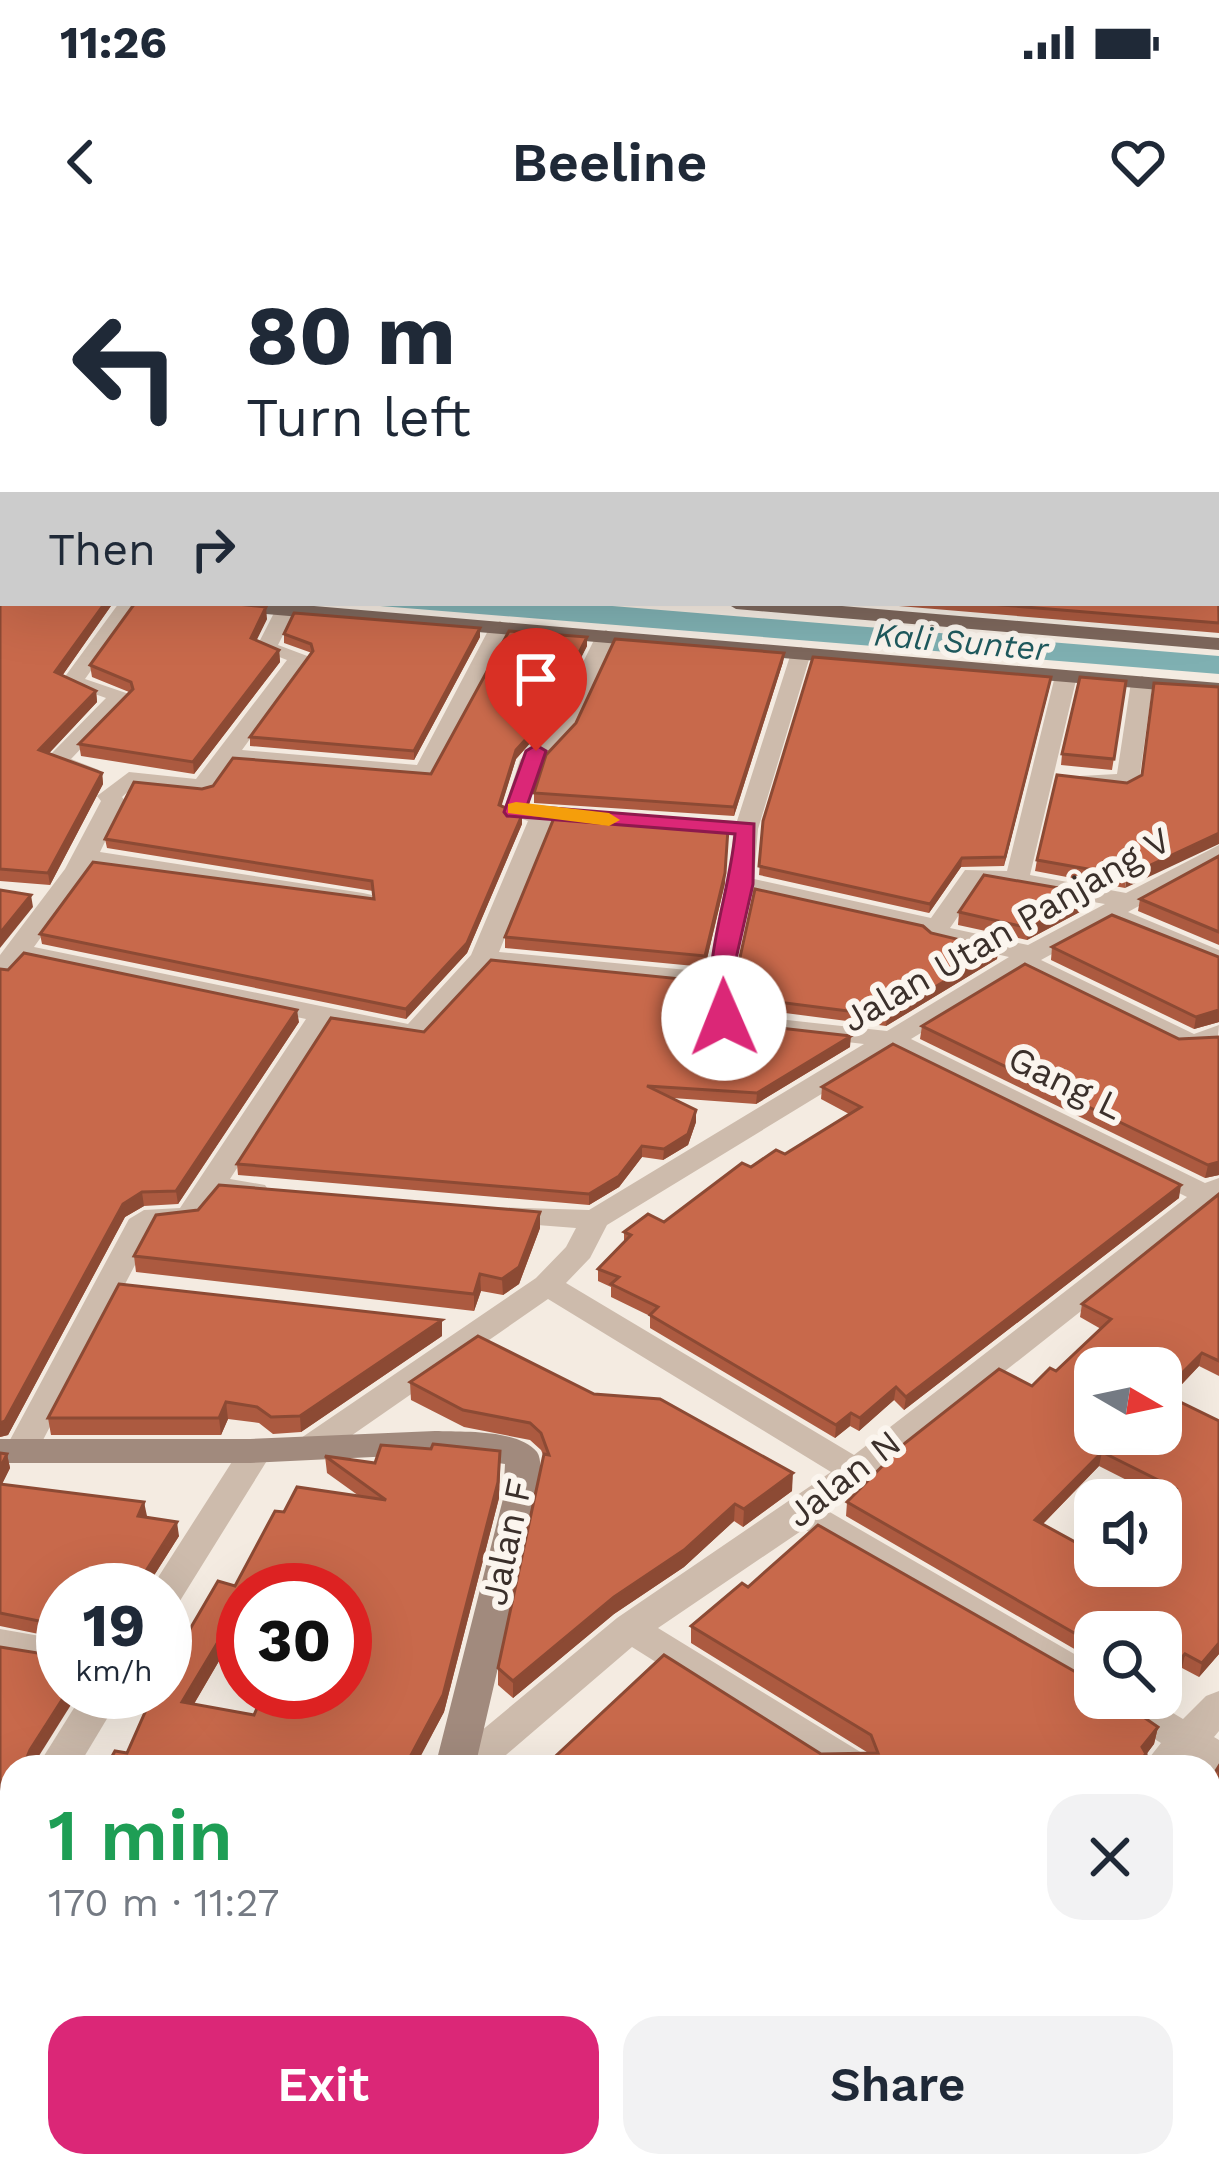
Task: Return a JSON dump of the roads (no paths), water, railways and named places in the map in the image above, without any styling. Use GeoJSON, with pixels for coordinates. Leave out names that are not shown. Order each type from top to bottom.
{"type":"FeatureCollection","features":[{"type":"Feature","properties":{"kind":"main road"},"geometry":{"type":"LineString","coordinates":[[247,606],[1219,689]]}},
{"type":"Feature","properties":{"kind":"main road"},"geometry":{"type":"LineString","coordinates":[[841,607],[1219,644]]}},
{"type":"Feature","properties":{"kind":"street"},"geometry":{"type":"LineString","coordinates":[[126,606],[72,682],[121,698],[56,762],[129,779],[202,787],[300,658],[266,648],[286,609]]}},
{"type":"Feature","properties":{"kind":"street"},"geometry":{"type":"LineString","coordinates":[[227,755],[424,773],[500,628]]}},
{"type":"Feature","properties":{"kind":"street"},"geometry":{"type":"LineString","coordinates":[[606,636],[561,730],[531,760],[515,812],[746,829]]}},
{"type":"Feature","properties":{"kind":"street"},"geometry":{"type":"LineString","coordinates":[[801,653],[746,829],[741,884],[719,981],[722,1014],[735,1022],[890,1039]]}},
{"type":"Feature","properties":{"kind":"street"},"geometry":{"type":"LineString","coordinates":[[1015,880],[1046,775],[1066,676]]}},
{"type":"Feature","properties":{"kind":"street"},"geometry":{"type":"LineString","coordinates":[[1046,775],[1126,783],[1142,682]]}},
{"type":"Feature","properties":{"kind":"street"},"geometry":{"type":"LineString","coordinates":[[9,962],[58,898],[105,821],[113,801],[109,796],[129,779]]}},
{"type":"Feature","properties":{"kind":"street"},"geometry":{"type":"LineString","coordinates":[[9,962],[135,972],[320,1018],[414,1034],[483,958],[542,816]]}},
{"type":"Feature","properties":{"kind":"street","name":"Jalan Utan Panjang V"},"geometry":{"type":"LineString","coordinates":[[310,1448],[547,1285],[578,1251],[595,1220],[1027,957],[1219,852]]}},
{"type":"Feature","properties":{"kind":"street"},"geometry":{"type":"LineString","coordinates":[[83,857],[363,900]]}},
{"type":"Feature","properties":{"kind":"street"},"geometry":{"type":"LineString","coordinates":[[741,884],[934,926],[943,922],[971,877],[1015,880],[1120,907],[1219,959]]}},
{"type":"Feature","properties":{"kind":"street"},"geometry":{"type":"LineString","coordinates":[[19,894],[58,898]]}},
{"type":"Feature","properties":{"kind":"street"},"geometry":{"type":"LineString","coordinates":[[934,926],[940,934],[1027,957],[1189,1042],[1208,1042],[1219,1033]]}},
{"type":"Feature","properties":{"kind":"street"},"geometry":{"type":"LineString","coordinates":[[483,958],[719,981]]}},
{"type":"Feature","properties":{"kind":"street"},"geometry":{"type":"LineString","coordinates":[[10,1451],[144,1219],[189,1216],[320,1018]]}},
{"type":"Feature","properties":{"kind":"street","name":"Gang L"},"geometry":{"type":"LineString","coordinates":[[890,1039],[1213,1191]]}},
{"type":"Feature","properties":{"kind":"street"},"geometry":{"type":"LineString","coordinates":[[211,1186],[290,1195]]}},
{"type":"Feature","properties":{"kind":"street","name":"Jalan N"},"geometry":{"type":"LineString","coordinates":[[479,1755],[630,1628],[803,1512],[1213,1191]]}},
{"type":"Feature","properties":{"kind":"street"},"geometry":{"type":"LineString","coordinates":[[475,1211],[595,1220]]}},
{"type":"Feature","properties":{"kind":"street"},"geometry":{"type":"LineString","coordinates":[[110,1284],[155,1289]]}},
{"type":"Feature","properties":{"kind":"street"},"geometry":{"type":"LineString","coordinates":[[547,1285],[855,1471]]}},
{"type":"Feature","properties":{"kind":"street"},"geometry":{"type":"LineString","coordinates":[[429,1320],[483,1327]]}},
{"type":"Feature","properties":{"kind":"street","name":"Jalan F"},"geometry":{"type":"LineString","coordinates":[[310,1448],[438,1444],[512,1449],[523,1458],[520,1499],[458,1755]]}},
{"type":"Feature","properties":{"kind":"street"},"geometry":{"type":"LineString","coordinates":[[10,1451],[310,1448]]}},
{"type":"Feature","properties":{"kind":"street"},"geometry":{"type":"LineString","coordinates":[[185,1563],[256,1451]]}},
{"type":"Feature","properties":{"kind":"street"},"geometry":{"type":"LineString","coordinates":[[803,1512],[1074,1672]]}},
{"type":"Feature","properties":{"kind":"street"},"geometry":{"type":"LineString","coordinates":[[630,1628],[834,1755]]}},
{"type":"Feature","properties":{"kind":"street"},"geometry":{"type":"LineString","coordinates":[[0,1643],[36,1649]]}},
{"type":"Feature","properties":{"kind":"street"},"geometry":{"type":"LineString","coordinates":[[1138,1719],[1173,1754],[1219,1706]]}},
{"type":"Feature","properties":{"kind":"street"},"geometry":{"type":"LineString","coordinates":[[65,1755],[87,1719]]}},
{"type":"Feature","properties":{"kind":"water","name":"Kali Sunter"},"geometry":{"type":"Polygon","coordinates":[[[380,606],[612,606],[1219,656],[1219,674],[380,606]]]}}]}
